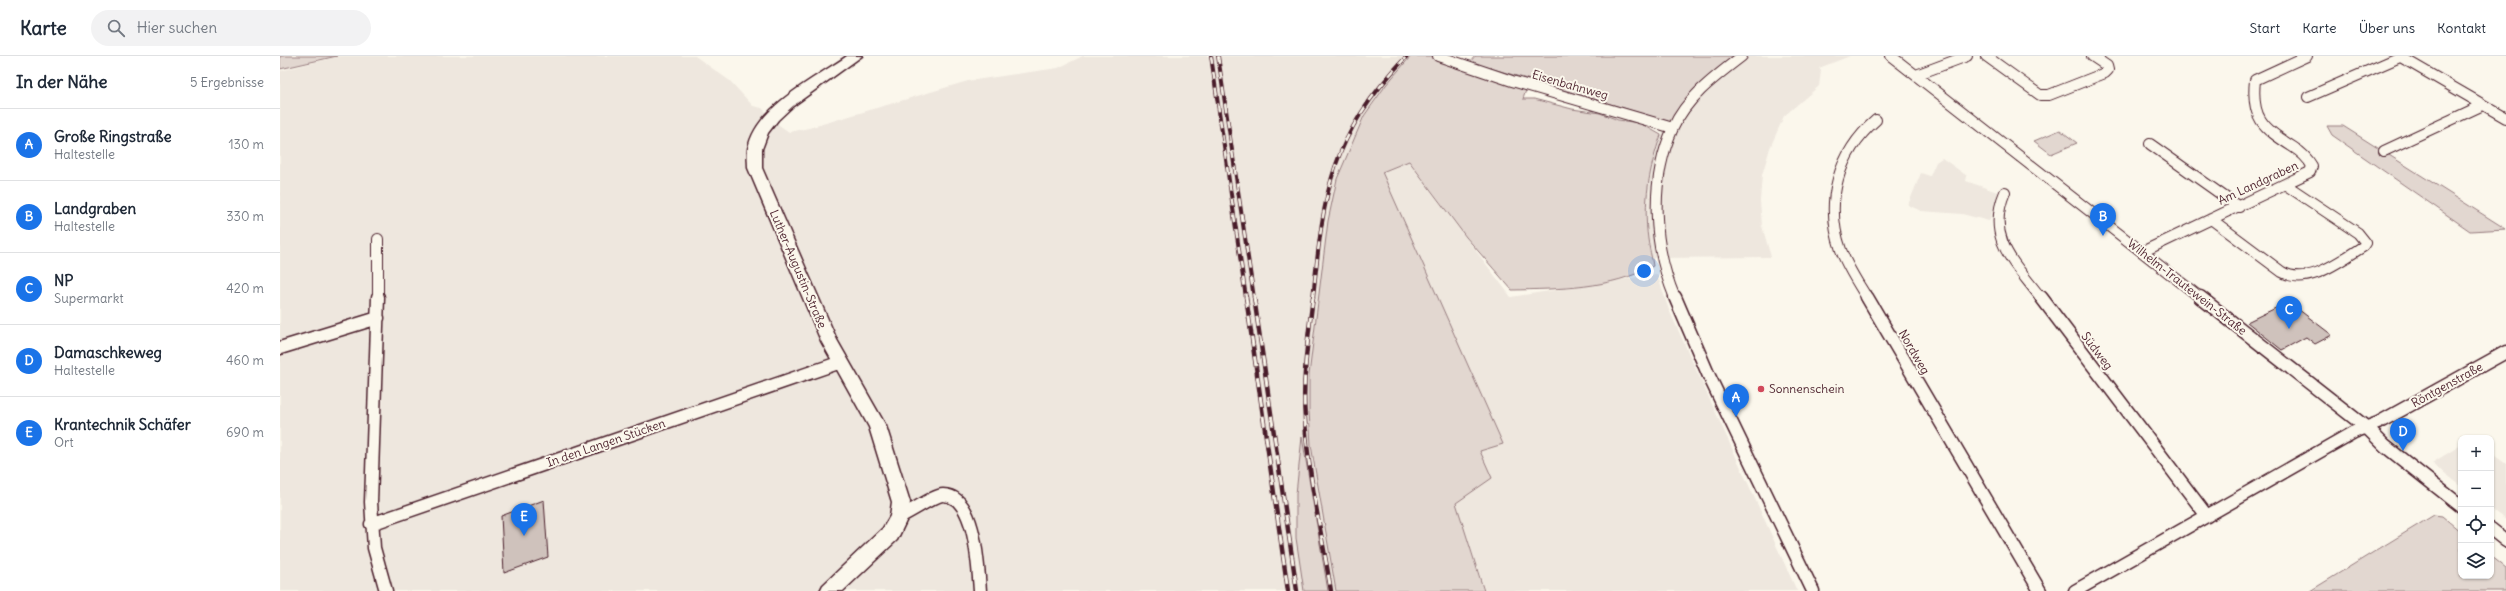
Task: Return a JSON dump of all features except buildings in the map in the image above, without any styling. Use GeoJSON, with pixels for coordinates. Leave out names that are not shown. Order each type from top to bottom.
{"type":"FeatureCollection","features":[{"type":"Feature","properties":{"kind":"street","name":"Luther-Augustin-Straße"},"geometry":{"type":"LineString","coordinates":[[856,56],[778,110],[763,128],[752,150],[755,168],[760,183],[818,318],[870,412],[883,442],[901,502],[899,517]]}},
{"type":"Feature","properties":{"kind":"street","name":"Eisenbahnweg"},"geometry":{"type":"LineString","coordinates":[[1438,56],[1504,78],[1674,128]]}},
{"type":"Feature","properties":{"kind":"street"},"geometry":{"type":"LineString","coordinates":[[1742,56],[1707,83],[1692,100],[1674,128],[1660,177],[1656,198],[1656,220],[1666,269],[1674,296],[1709,376],[1813,591]]}},
{"type":"Feature","properties":{"kind":"street","name":"Wilhelm-Trautewein-Straße"},"geometry":{"type":"LineString","coordinates":[[1891,56],[2367,428],[2385,446],[2458,504]]}},
{"type":"Feature","properties":{"kind":"street"},"geometry":{"type":"LineString","coordinates":[[1916,75],[1967,56]]}},
{"type":"Feature","properties":{"kind":"street"},"geometry":{"type":"LineString","coordinates":[[1986,56],[2040,95],[2049,95],[2108,70],[2107,66],[2092,56]]}},
{"type":"Feature","properties":{"kind":"street","name":"Am Landgraben"},"geometry":{"type":"LineString","coordinates":[[2142,252],[2286,185],[2312,170],[2311,162],[2302,153],[2260,124],[2253,108],[2252,96],[2255,80],[2304,56]]}},
{"type":"Feature","properties":{"kind":"street"},"geometry":{"type":"LineString","coordinates":[[2308,97],[2399,56],[2506,118]]}},
{"type":"Feature","properties":{"kind":"street"},"geometry":{"type":"LineString","coordinates":[[2384,151],[2483,105]]}},
{"type":"Feature","properties":{"kind":"street","name":"Nordweg"},"geometry":{"type":"LineString","coordinates":[[1876,120],[1849,148],[1839,172],[1834,190],[1834,218],[1841,249],[1853,274],[2040,591]]}},
{"type":"Feature","properties":{"kind":"street"},"geometry":{"type":"LineString","coordinates":[[2150,144],[2238,207]]}},
{"type":"Feature","properties":{"kind":"street"},"geometry":{"type":"LineString","coordinates":[[2211,219],[2282,272],[2295,278],[2300,278],[2364,246],[2366,243],[2358,233],[2286,185]]}},
{"type":"Feature","properties":{"kind":"street","name":"Südweg"},"geometry":{"type":"LineString","coordinates":[[2005,192],[1995,217],[1997,232],[2010,257],[2207,516]]}},
{"type":"Feature","properties":{"kind":"street"},"geometry":{"type":"LineString","coordinates":[[378,239],[378,318],[371,524],[382,581],[386,591]]}},
{"type":"Feature","properties":{"kind":"street"},"geometry":{"type":"LineString","coordinates":[[280,348],[378,318]]}},
{"type":"Feature","properties":{"kind":"street","name":"Röntgenstraße"},"geometry":{"type":"LineString","coordinates":[[2075,591],[2354,432],[2367,428],[2506,352]]}},
{"type":"Feature","properties":{"kind":"street","name":"In den Langen Stücken"},"geometry":{"type":"LineString","coordinates":[[371,524],[841,362]]}},
{"type":"Feature","properties":{"kind":"street"},"geometry":{"type":"LineString","coordinates":[[830,591],[890,534],[899,517],[914,511],[942,495],[952,496],[961,504],[968,517],[974,538],[980,591]]}},
{"type":"Feature","properties":{"kind":"street"},"geometry":{"type":"LineString","coordinates":[[2494,531],[2506,541]]}},
{"type":"Feature","properties":{"kind":"shaded area"},"geometry":{"type":"Polygon","coordinates":[[[280,56],[337,56],[280,69],[280,56]]]}},
{"type":"Feature","properties":{"kind":"shaded area"},"geometry":{"type":"Polygon","coordinates":[[[339,56],[695,56],[730,81],[753,106],[762,108],[779,125],[789,132],[809,128],[968,81],[1058,68],[1083,56],[1433,56],[1407,85],[1382,172],[1408,161],[1511,297],[1657,274],[1669,310],[1797,591],[1485,591],[1460,516],[1482,591],[280,591],[280,71],[339,56]]]}},
{"type":"Feature","properties":{"kind":"shaded area"},"geometry":{"type":"Polygon","coordinates":[[[1411,56],[1432,56],[1458,67],[1527,87],[1523,99],[1534,99],[1572,109],[1600,113],[1618,120],[1640,123],[1661,135],[1650,173],[1646,212],[1648,242],[1653,266],[1637,274],[1602,283],[1566,288],[1512,290],[1466,237],[1409,161],[1382,172],[1503,444],[1480,451],[1492,478],[1456,503],[1484,591],[1336,591],[1311,445],[1309,411],[1309,375],[1328,221],[1337,179],[1364,116],[1386,85],[1411,56]]]}},
{"type":"Feature","properties":{"kind":"shaded area"},"geometry":{"type":"Polygon","coordinates":[[[1475,56],[1733,56],[1695,89],[1670,122],[1470,62],[1475,56]]]}},
{"type":"Feature","properties":{"kind":"shaded area"},"geometry":{"type":"Polygon","coordinates":[[[1733,56],[1850,56],[1819,68],[1821,71],[1819,86],[1784,116],[1770,148],[1762,175],[1760,201],[1762,226],[1771,257],[1652,258],[1648,239],[1646,198],[1654,155],[1661,135],[1695,89],[1733,56]]]}},
{"type":"Feature","properties":{"kind":"shaded area"},"geometry":{"type":"Polygon","coordinates":[[[2327,126],[2343,126],[2506,229],[2470,231],[2332,135],[2327,126]]]}},
{"type":"Feature","properties":{"kind":"shaded area"},"geometry":{"type":"Polygon","coordinates":[[[2060,130],[2077,143],[2051,154],[2034,141],[2060,130]]]}},
{"type":"Feature","properties":{"kind":"shaded area"},"geometry":{"type":"Polygon","coordinates":[[[1942,158],[1967,176],[1966,181],[2000,193],[1989,221],[1962,214],[1921,211],[1908,205],[1921,173],[1930,176],[1936,162],[1942,158]]]}},
{"type":"Feature","properties":{"kind":"shaded area"},"geometry":{"type":"Polygon","coordinates":[[[1302,437],[1328,591],[1304,591],[1296,538],[1296,494],[1302,437]]]}},
{"type":"Feature","properties":{"kind":"shaded area"},"geometry":{"type":"Polygon","coordinates":[[[2458,447],[2458,484],[2432,463],[2458,447]]]}},
{"type":"Feature","properties":{"kind":"shaded area"},"geometry":{"type":"Polygon","coordinates":[[[2494,455],[2506,464],[2506,520],[2494,511],[2494,455]]]}},
{"type":"Feature","properties":{"kind":"shaded area"},"geometry":{"type":"Polygon","coordinates":[[[2434,515],[2442,516],[2458,529],[2458,579],[2494,579],[2494,558],[2506,568],[2506,591],[2310,591],[2434,515]]]}},
{"type":"Feature","properties":{"kind":"railway"},"geometry":{"type":"LineString","coordinates":[[1211,56],[1246,298]]}},
{"type":"Feature","properties":{"kind":"railway"},"geometry":{"type":"LineString","coordinates":[[1218,56],[1254,298]]}},
{"type":"Feature","properties":{"kind":"railway"},"geometry":{"type":"LineString","coordinates":[[1313,298],[1321,227],[1327,196],[1335,168],[1346,140],[1361,113],[1381,86],[1407,56]]}},
{"type":"Feature","properties":{"kind":"railway"},"geometry":{"type":"LineString","coordinates":[[1246,297],[1288,591]]}},
{"type":"Feature","properties":{"kind":"railway"},"geometry":{"type":"LineString","coordinates":[[1254,297],[1297,591]]}},
{"type":"Feature","properties":{"kind":"railway"},"geometry":{"type":"LineString","coordinates":[[1313,297],[1307,343],[1304,404],[1312,484],[1331,591]]}},
{"type":"Feature","properties":{"kind":"place","name":"Landgraben"},"geometry":{"type":"Point","coordinates":[2103,236]}},
{"type":"Feature","properties":{"kind":"place","name":"NP"},"geometry":{"type":"Point","coordinates":[2289,329]}},
{"type":"Feature","properties":{"kind":"place","name":"Sonnenschein"},"geometry":{"type":"Point","coordinates":[1761,389]}},
{"type":"Feature","properties":{"kind":"place","name":"Große Ringstraße"},"geometry":{"type":"Point","coordinates":[1736,417]}},
{"type":"Feature","properties":{"kind":"place","name":"Damaschkeweg"},"geometry":{"type":"Point","coordinates":[2403,451]}},
{"type":"Feature","properties":{"kind":"place","name":"Krantechnik Schäfer"},"geometry":{"type":"Point","coordinates":[524,536]}}]}
